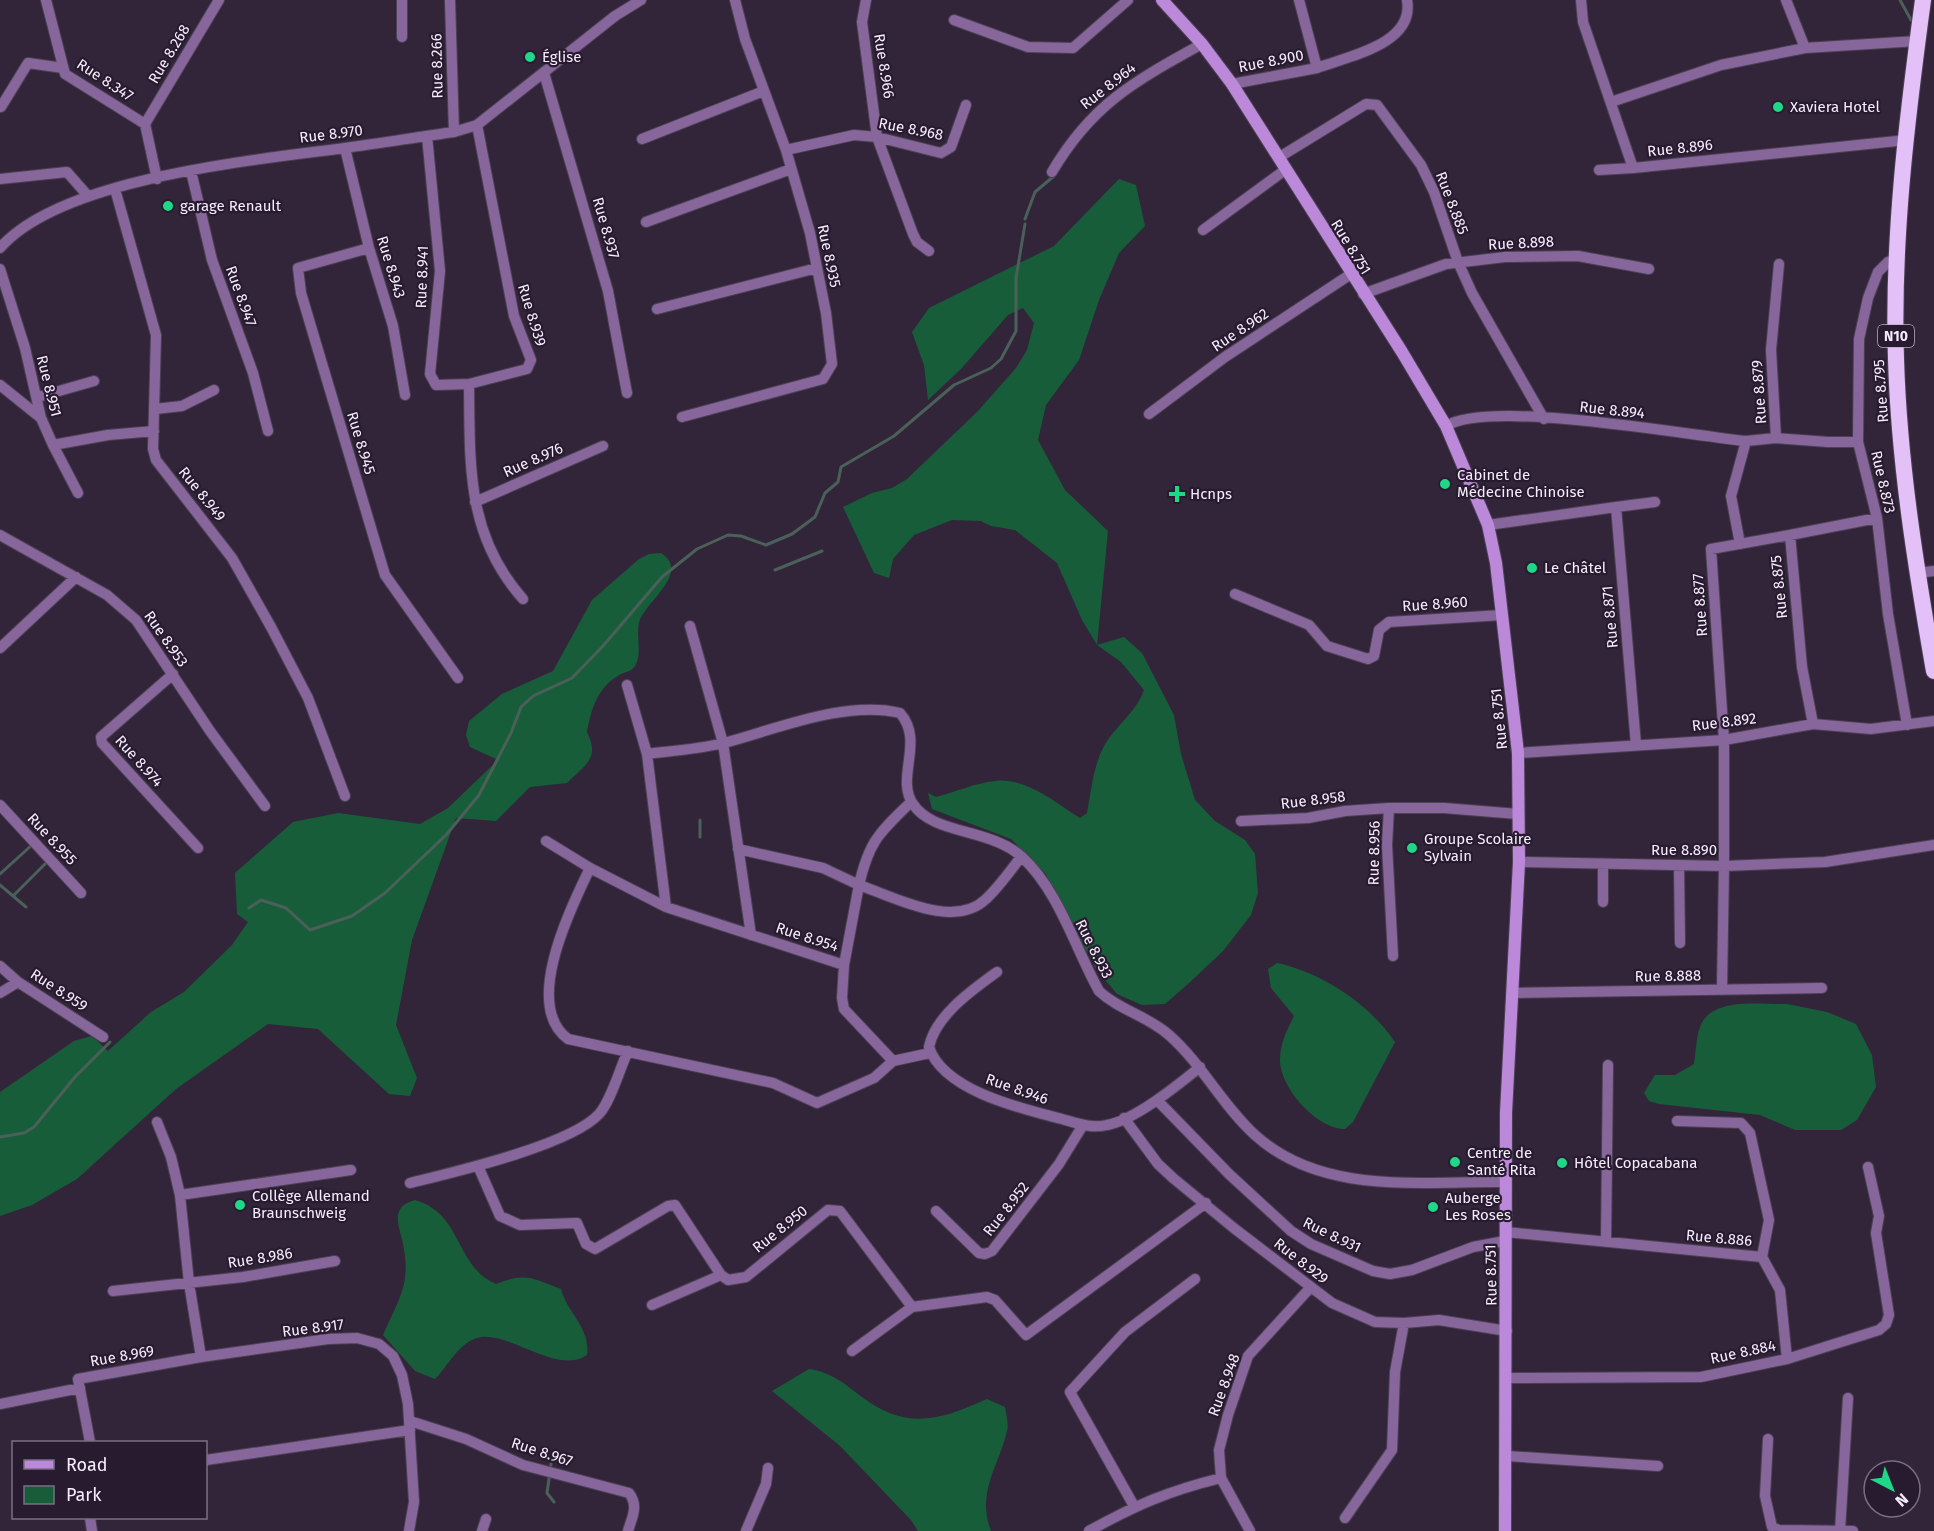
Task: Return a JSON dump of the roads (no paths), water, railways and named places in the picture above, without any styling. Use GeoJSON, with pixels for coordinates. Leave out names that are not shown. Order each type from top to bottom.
{"type":"FeatureCollection","features":[{"type":"Feature","properties":{"kind":"highway","name":"Rue 8.795"},"geometry":{"type":"LineString","coordinates":[[1923,0],[1906,140],[1897,258],[1898,396],[1917,573],[1934,671]]}},
{"type":"Feature","properties":{"kind":"main road","name":"Rue 8.751"},"geometry":{"type":"LineString","coordinates":[[1163,0],[1202,44],[1232,84],[1363,294],[1402,352],[1446,426],[1488,525],[1496,563],[1518,753],[1519,862],[1505,1182],[1508,1378],[1505,1531]]}},
{"type":"Feature","properties":{"kind":"street","name":"Rue 8.347"},"geometry":{"type":"LineString","coordinates":[[46,0],[63,68],[72,79],[145,124]]}},
{"type":"Feature","properties":{"kind":"street","name":"Rue 8.268"},"geometry":{"type":"LineString","coordinates":[[145,124],[219,0]]}},
{"type":"Feature","properties":{"kind":"street"},"geometry":{"type":"LineString","coordinates":[[402,0],[402,37]]}},
{"type":"Feature","properties":{"kind":"street","name":"Rue 8.266"},"geometry":{"type":"LineString","coordinates":[[450,0],[454,132]]}},
{"type":"Feature","properties":{"kind":"street","name":"Rue 8.970"},"geometry":{"type":"LineString","coordinates":[[0,248],[29,223],[58,207],[88,196],[191,171],[279,155],[454,132],[477,125],[615,16],[641,0]]}},
{"type":"Feature","properties":{"kind":"street","name":"Rue 8.935"},"geometry":{"type":"LineString","coordinates":[[682,417],[823,379],[830,372],[831,354],[817,268],[786,150],[764,92],[735,0]]}},
{"type":"Feature","properties":{"kind":"street","name":"Rue 8.966"},"geometry":{"type":"LineString","coordinates":[[866,0],[862,22],[878,137],[913,234],[917,242],[929,251]]}},
{"type":"Feature","properties":{"kind":"street"},"geometry":{"type":"LineString","coordinates":[[954,20],[1028,47],[1073,48],[1128,0]]}},
{"type":"Feature","properties":{"kind":"street","name":"Rue 8.900"},"geometry":{"type":"LineString","coordinates":[[1232,84],[1317,68],[1299,0]]}},
{"type":"Feature","properties":{"kind":"street"},"geometry":{"type":"LineString","coordinates":[[1317,68],[1393,37],[1406,21],[1409,10],[1407,0]]}},
{"type":"Feature","properties":{"kind":"street","name":"Rue 8.896"},"geometry":{"type":"LineString","coordinates":[[1581,0],[1582,22],[1633,168],[1906,140]]}},
{"type":"Feature","properties":{"kind":"street"},"geometry":{"type":"LineString","coordinates":[[1786,0],[1805,48]]}},
{"type":"Feature","properties":{"kind":"street"},"geometry":{"type":"LineString","coordinates":[[1611,102],[1721,65],[1805,48],[1917,41]]}},
{"type":"Feature","properties":{"kind":"street","name":"Rue 8.964"},"geometry":{"type":"LineString","coordinates":[[1052,172],[1079,130],[1111,99],[1134,82],[1202,44]]}},
{"type":"Feature","properties":{"kind":"street"},"geometry":{"type":"LineString","coordinates":[[1,107],[28,63],[63,68]]}},
{"type":"Feature","properties":{"kind":"street","name":"Rue 8.937"},"geometry":{"type":"LineString","coordinates":[[544,73],[608,291],[627,393]]}},
{"type":"Feature","properties":{"kind":"street"},"geometry":{"type":"LineString","coordinates":[[642,139],[764,92]]}},
{"type":"Feature","properties":{"kind":"street","name":"Rue 8.885"},"geometry":{"type":"LineString","coordinates":[[1278,158],[1366,104],[1377,105],[1421,165],[1434,192],[1458,262],[1491,328],[1513,361],[1544,419]]}},
{"type":"Feature","properties":{"kind":"street","name":"Rue 8.968"},"geometry":{"type":"LineString","coordinates":[[786,150],[848,136],[878,137],[941,153],[947,151],[966,105]]}},
{"type":"Feature","properties":{"kind":"street"},"geometry":{"type":"LineString","coordinates":[[145,124],[157,179]]}},
{"type":"Feature","properties":{"kind":"street","name":"Rue 8.939"},"geometry":{"type":"LineString","coordinates":[[468,384],[527,369],[531,360],[514,316],[477,125]]}},
{"type":"Feature","properties":{"kind":"street","name":"Rue 8.941"},"geometry":{"type":"LineString","coordinates":[[428,136],[440,271],[430,374],[436,385],[468,384]]}},
{"type":"Feature","properties":{"kind":"street","name":"Rue 8.943"},"geometry":{"type":"LineString","coordinates":[[345,148],[369,248],[393,326],[405,395]]}},
{"type":"Feature","properties":{"kind":"street"},"geometry":{"type":"LineString","coordinates":[[1599,170],[1633,168]]}},
{"type":"Feature","properties":{"kind":"street"},"geometry":{"type":"LineString","coordinates":[[646,222],[791,169]]}},
{"type":"Feature","properties":{"kind":"street"},"geometry":{"type":"LineString","coordinates":[[1203,230],[1285,170]]}},
{"type":"Feature","properties":{"kind":"street","name":"Rue 8.947"},"geometry":{"type":"LineString","coordinates":[[191,171],[212,260],[253,373],[268,431]]}},
{"type":"Feature","properties":{"kind":"street"},"geometry":{"type":"LineString","coordinates":[[0,179],[67,172],[88,196]]}},
{"type":"Feature","properties":{"kind":"street","name":"Rue 8.949"},"geometry":{"type":"LineString","coordinates":[[116,189],[156,335],[154,409],[156,460],[232,558],[291,662],[308,698],[345,796]]}},
{"type":"Feature","properties":{"kind":"street","name":"Rue 8.945"},"geometry":{"type":"LineString","coordinates":[[369,248],[298,268],[301,293],[385,575],[458,678]]}},
{"type":"Feature","properties":{"kind":"street","name":"Rue 8.898"},"geometry":{"type":"LineString","coordinates":[[1363,294],[1416,274],[1458,262],[1505,257],[1578,256],[1649,269]]}},
{"type":"Feature","properties":{"kind":"street","name":"Rue 8.873"},"geometry":{"type":"LineString","coordinates":[[1897,258],[1888,262],[1878,272],[1868,298],[1859,339],[1858,442],[1877,518],[1888,614],[1907,725]]}},
{"type":"Feature","properties":{"kind":"street","name":"Rue 8.879"},"geometry":{"type":"LineString","coordinates":[[1779,264],[1771,350],[1776,438],[1858,442]]}},
{"type":"Feature","properties":{"kind":"street"},"geometry":{"type":"LineString","coordinates":[[657,309],[817,268]]}},
{"type":"Feature","properties":{"kind":"street","name":"Rue 8.951"},"geometry":{"type":"LineString","coordinates":[[0,269],[38,397],[41,418],[78,494]]}},
{"type":"Feature","properties":{"kind":"street","name":"Rue 8.962"},"geometry":{"type":"LineString","coordinates":[[1149,414],[1226,357],[1351,274]]}},
{"type":"Feature","properties":{"kind":"street"},"geometry":{"type":"LineString","coordinates":[[38,397],[94,381]]}},
{"type":"Feature","properties":{"kind":"street"},"geometry":{"type":"LineString","coordinates":[[468,384],[470,451],[475,502],[497,567],[523,599]]}},
{"type":"Feature","properties":{"kind":"street"},"geometry":{"type":"LineString","coordinates":[[0,385],[41,418]]}},
{"type":"Feature","properties":{"kind":"street"},"geometry":{"type":"LineString","coordinates":[[154,409],[182,406],[214,390]]}},
{"type":"Feature","properties":{"kind":"street","name":"Rue 8.894"},"geometry":{"type":"LineString","coordinates":[[1446,426],[1457,420],[1479,416],[1544,419],[1746,441],[1776,438]]}},
{"type":"Feature","properties":{"kind":"street"},"geometry":{"type":"LineString","coordinates":[[53,445],[108,435],[154,431]]}},
{"type":"Feature","properties":{"kind":"street"},"geometry":{"type":"LineString","coordinates":[[1740,544],[1731,496],[1746,441]]}},
{"type":"Feature","properties":{"kind":"street","name":"Rue 8.976"},"geometry":{"type":"LineString","coordinates":[[475,502],[603,446]]}},
{"type":"Feature","properties":{"kind":"street"},"geometry":{"type":"LineString","coordinates":[[1488,525],[1655,502]]}},
{"type":"Feature","properties":{"kind":"street","name":"Rue 8.871"},"geometry":{"type":"LineString","coordinates":[[1616,507],[1636,745]]}},
{"type":"Feature","properties":{"kind":"street","name":"Rue 8.875"},"geometry":{"type":"LineString","coordinates":[[1813,724],[1802,667],[1790,535],[1877,518]]}},
{"type":"Feature","properties":{"kind":"street","name":"Rue 8.953"},"geometry":{"type":"LineString","coordinates":[[0,535],[107,595],[136,620],[265,806]]}},
{"type":"Feature","properties":{"kind":"street","name":"Rue 8.877"},"geometry":{"type":"LineString","coordinates":[[1724,740],[1711,549],[1790,535]]}},
{"type":"Feature","properties":{"kind":"street"},"geometry":{"type":"LineString","coordinates":[[1917,573],[1934,571]]}},
{"type":"Feature","properties":{"kind":"street"},"geometry":{"type":"LineString","coordinates":[[0,648],[76,578]]}},
{"type":"Feature","properties":{"kind":"street","name":"Rue 8.960"},"geometry":{"type":"LineString","coordinates":[[1235,594],[1309,625],[1327,646],[1368,659],[1374,656],[1379,630],[1389,622],[1502,615]]}},
{"type":"Feature","properties":{"kind":"street"},"geometry":{"type":"LineString","coordinates":[[690,626],[723,744],[751,934]]}},
{"type":"Feature","properties":{"kind":"street","name":"Rue 8.974"},"geometry":{"type":"LineString","coordinates":[[173,674],[101,737],[102,743],[198,848]]}},
{"type":"Feature","properties":{"kind":"street"},"geometry":{"type":"LineString","coordinates":[[627,685],[647,754],[666,907]]}},
{"type":"Feature","properties":{"kind":"street"},"geometry":{"type":"LineString","coordinates":[[647,754],[723,744],[767,730],[864,708],[900,712],[912,736],[908,784],[911,802]]}},
{"type":"Feature","properties":{"kind":"street","name":"Rue 8.892"},"geometry":{"type":"LineString","coordinates":[[1518,753],[1724,740],[1813,724],[1871,729],[1934,721]]}},
{"type":"Feature","properties":{"kind":"street","name":"Rue 8.890"},"geometry":{"type":"LineString","coordinates":[[1519,862],[1724,866],[1724,740]]}},
{"type":"Feature","properties":{"kind":"street","name":"Rue 8.933"},"geometry":{"type":"LineString","coordinates":[[911,802],[931,820],[954,830],[1000,841],[1022,857],[1048,892],[1099,991],[1108,1000],[1168,1034],[1200,1067],[1255,1135],[1276,1150],[1322,1174],[1368,1181],[1505,1182]]}},
{"type":"Feature","properties":{"kind":"street","name":"Rue 8.954"},"geometry":{"type":"LineString","coordinates":[[546,841],[590,868],[666,907],[844,965],[866,854],[875,839],[911,802]]}},
{"type":"Feature","properties":{"kind":"street","name":"Rue 8.955"},"geometry":{"type":"LineString","coordinates":[[0,805],[81,892]]}},
{"type":"Feature","properties":{"kind":"street","name":"Rue 8.956"},"geometry":{"type":"LineString","coordinates":[[1393,956],[1387,844],[1389,808],[1444,808],[1518,814]]}},
{"type":"Feature","properties":{"kind":"street","name":"Rue 8.958"},"geometry":{"type":"LineString","coordinates":[[1241,821],[1308,818],[1345,811],[1389,808]]}},
{"type":"Feature","properties":{"kind":"street"},"geometry":{"type":"LineString","coordinates":[[1722,988],[1724,866],[1825,862],[1934,845]]}},
{"type":"Feature","properties":{"kind":"street"},"geometry":{"type":"LineString","coordinates":[[738,849],[823,868],[859,885],[943,914],[960,913],[985,900],[1022,857]]}},
{"type":"Feature","properties":{"kind":"street"},"geometry":{"type":"LineString","coordinates":[[1603,864],[1603,902]]}},
{"type":"Feature","properties":{"kind":"street"},"geometry":{"type":"LineString","coordinates":[[1679,866],[1680,943]]}},
{"type":"Feature","properties":{"kind":"street"},"geometry":{"type":"LineString","coordinates":[[590,868],[564,923],[548,994],[552,1021],[559,1033],[568,1039],[773,1083],[810,1102],[817,1103],[874,1078],[893,1061],[930,1053],[930,1039],[942,1020],[975,988],[997,972]]}},
{"type":"Feature","properties":{"kind":"street"},"geometry":{"type":"LineString","coordinates":[[844,965],[842,998],[844,1010],[893,1061]]}},
{"type":"Feature","properties":{"kind":"street","name":"Rue 8.959"},"geometry":{"type":"LineString","coordinates":[[0,966],[18,982],[103,1037]]}},
{"type":"Feature","properties":{"kind":"street"},"geometry":{"type":"LineString","coordinates":[[0,993],[18,982]]}},
{"type":"Feature","properties":{"kind":"street","name":"Rue 8.888"},"geometry":{"type":"LineString","coordinates":[[1513,993],[1719,991],[1722,988],[1822,987]]}},
{"type":"Feature","properties":{"kind":"street"},"geometry":{"type":"LineString","coordinates":[[410,1183],[478,1166],[575,1133],[601,1112],[628,1051]]}},
{"type":"Feature","properties":{"kind":"street","name":"Rue 8.946"},"geometry":{"type":"LineString","coordinates":[[930,1053],[947,1073],[979,1093],[1025,1110],[1083,1125],[1108,1125],[1124,1118],[1157,1100],[1200,1067]]}},
{"type":"Feature","properties":{"kind":"street"},"geometry":{"type":"LineString","coordinates":[[1606,1242],[1608,1065]]}},
{"type":"Feature","properties":{"kind":"street","name":"Rue 8.931"},"geometry":{"type":"LineString","coordinates":[[1157,1100],[1229,1174],[1291,1231],[1311,1244],[1373,1271],[1390,1274],[1412,1270],[1506,1237]]}},
{"type":"Feature","properties":{"kind":"street","name":"Rue 8.929"},"geometry":{"type":"LineString","coordinates":[[1124,1118],[1158,1164],[1235,1229],[1332,1303],[1375,1322],[1404,1323],[1438,1320],[1507,1331]]}},
{"type":"Feature","properties":{"kind":"street","name":"Rue 8.886"},"geometry":{"type":"LineString","coordinates":[[1506,1237],[1606,1242],[1762,1257],[1769,1220],[1750,1133],[1741,1123],[1677,1121]]}},
{"type":"Feature","properties":{"kind":"street"},"geometry":{"type":"LineString","coordinates":[[157,1122],[171,1157],[180,1195],[189,1283],[201,1357]]}},
{"type":"Feature","properties":{"kind":"street","name":"Rue 8.952"},"geometry":{"type":"LineString","coordinates":[[936,1211],[979,1253],[985,1254],[992,1251],[1059,1164],[1083,1125]]}},
{"type":"Feature","properties":{"kind":"street"},"geometry":{"type":"LineString","coordinates":[[478,1166],[500,1216],[520,1225],[577,1223],[586,1244],[595,1250],[668,1206],[675,1205],[721,1275],[652,1305]]}},
{"type":"Feature","properties":{"kind":"street","name":"Rue 8.884"},"geometry":{"type":"LineString","coordinates":[[1508,1378],[1701,1377],[1787,1359],[1879,1330],[1886,1324],[1889,1315],[1876,1233],[1879,1216],[1868,1167]]}},
{"type":"Feature","properties":{"kind":"street"},"geometry":{"type":"LineString","coordinates":[[180,1195],[351,1170]]}},
{"type":"Feature","properties":{"kind":"street"},"geometry":{"type":"LineString","coordinates":[[852,1351],[912,1307],[987,1297],[995,1300],[1026,1335],[1206,1203]]}},
{"type":"Feature","properties":{"kind":"street","name":"Rue 8.950"},"geometry":{"type":"LineString","coordinates":[[721,1275],[728,1281],[746,1277],[828,1210],[834,1209],[840,1211],[912,1307]]}},
{"type":"Feature","properties":{"kind":"street"},"geometry":{"type":"LineString","coordinates":[[1762,1257],[1780,1290],[1787,1359]]}},
{"type":"Feature","properties":{"kind":"street","name":"Rue 8.986"},"geometry":{"type":"LineString","coordinates":[[113,1292],[335,1261]]}},
{"type":"Feature","properties":{"kind":"street"},"geometry":{"type":"LineString","coordinates":[[1134,1506],[1070,1392],[1125,1332],[1195,1279]]}},
{"type":"Feature","properties":{"kind":"street","name":"Rue 8.948"},"geometry":{"type":"LineString","coordinates":[[1221,1478],[1219,1450],[1245,1361],[1310,1288]]}},
{"type":"Feature","properties":{"kind":"street"},"geometry":{"type":"LineString","coordinates":[[1345,1518],[1392,1450],[1395,1372],[1404,1323]]}},
{"type":"Feature","properties":{"kind":"street","name":"Rue 8.917"},"geometry":{"type":"LineString","coordinates":[[201,1357],[328,1339],[357,1338],[379,1344],[393,1356],[402,1375],[410,1426],[414,1502],[409,1531]]}},
{"type":"Feature","properties":{"kind":"street","name":"Rue 8.969"},"geometry":{"type":"LineString","coordinates":[[90,1441],[78,1379],[201,1357]]}},
{"type":"Feature","properties":{"kind":"street"},"geometry":{"type":"LineString","coordinates":[[0,1404],[80,1388]]}},
{"type":"Feature","properties":{"kind":"street"},"geometry":{"type":"LineString","coordinates":[[1840,1530],[1848,1398]]}},
{"type":"Feature","properties":{"kind":"street"},"geometry":{"type":"LineString","coordinates":[[207,1460],[410,1426]]}},
{"type":"Feature","properties":{"kind":"street","name":"Rue 8.967"},"geometry":{"type":"LineString","coordinates":[[410,1426],[466,1439],[523,1465],[629,1493],[634,1500],[635,1508],[628,1531]]}},
{"type":"Feature","properties":{"kind":"street"},"geometry":{"type":"LineString","coordinates":[[1768,1439],[1765,1496],[1772,1527],[1779,1530],[1853,1531]]}},
{"type":"Feature","properties":{"kind":"street"},"geometry":{"type":"LineString","coordinates":[[1507,1456],[1658,1466]]}},
{"type":"Feature","properties":{"kind":"street"},"geometry":{"type":"LineString","coordinates":[[746,1531],[766,1484],[768,1468]]}},
{"type":"Feature","properties":{"kind":"street"},"geometry":{"type":"LineString","coordinates":[[1089,1531],[1134,1506],[1172,1490],[1221,1478],[1250,1531]]}},
{"type":"Feature","properties":{"kind":"street"},"geometry":{"type":"LineString","coordinates":[[482,1531],[486,1519]]}},
{"type":"Feature","properties":{"kind":"waterway"},"geometry":{"type":"LineString","coordinates":[[1900,0],[1911,20]]}},
{"type":"Feature","properties":{"kind":"waterway"},"geometry":{"type":"LineString","coordinates":[[1025,219],[1035,192],[1054,176]]}},
{"type":"Feature","properties":{"kind":"waterway"},"geometry":{"type":"LineString","coordinates":[[249,908],[261,900],[286,908],[310,930],[352,916],[385,893],[446,835],[479,795],[511,733],[521,707],[533,696],[572,678],[603,646],[662,577],[697,549],[728,535],[741,536],[766,545],[792,534],[815,517],[825,493],[838,482],[841,467],[894,436],[954,385],[991,368],[1001,359],[1016,331],[1016,278],[1025,224]]}},
{"type":"Feature","properties":{"kind":"waterway"},"geometry":{"type":"LineString","coordinates":[[775,570],[822,551]]}},
{"type":"Feature","properties":{"kind":"waterway"},"geometry":{"type":"LineString","coordinates":[[700,820],[700,837]]}},
{"type":"Feature","properties":{"kind":"waterway"},"geometry":{"type":"LineString","coordinates":[[0,874],[33,844]]}},
{"type":"Feature","properties":{"kind":"waterway"},"geometry":{"type":"LineString","coordinates":[[13,896],[48,861]]}},
{"type":"Feature","properties":{"kind":"waterway"},"geometry":{"type":"LineString","coordinates":[[0,885],[26,907]]}},
{"type":"Feature","properties":{"kind":"waterway"},"geometry":{"type":"LineString","coordinates":[[0,1137],[24,1133],[34,1127],[75,1077],[110,1042]]}},
{"type":"Feature","properties":{"kind":"waterway"},"geometry":{"type":"LineString","coordinates":[[551,1464],[547,1493],[554,1502]]}},
{"type":"Feature","properties":{"kind":"place","name":"Église"},"geometry":{"type":"Point","coordinates":[530,57]}},
{"type":"Feature","properties":{"kind":"place","name":"Xaviera Hotel"},"geometry":{"type":"Point","coordinates":[1778,107]}},
{"type":"Feature","properties":{"kind":"place","name":"garage Renault"},"geometry":{"type":"Point","coordinates":[168,206]}},
{"type":"Feature","properties":{"kind":"place","name":"Cabinet de Médecine Chinoise"},"geometry":{"type":"Point","coordinates":[1445,484]}},
{"type":"Feature","properties":{"kind":"place","name":"Hcnps"},"geometry":{"type":"Point","coordinates":[1177,494]}},
{"type":"Feature","properties":{"kind":"place","name":"Le Châtel"},"geometry":{"type":"Point","coordinates":[1532,568]}},
{"type":"Feature","properties":{"kind":"place","name":"Groupe Scolaire Sylvain"},"geometry":{"type":"Point","coordinates":[1412,848]}},
{"type":"Feature","properties":{"kind":"place","name":"Centre de Santé Rita"},"geometry":{"type":"Point","coordinates":[1455,1162]}},
{"type":"Feature","properties":{"kind":"place","name":"Hôtel Copacabana"},"geometry":{"type":"Point","coordinates":[1562,1163]}},
{"type":"Feature","properties":{"kind":"place","name":"Collège Allemand Braunschweig"},"geometry":{"type":"Point","coordinates":[240,1205]}},
{"type":"Feature","properties":{"kind":"place","name":"Auberge Les Roses"},"geometry":{"type":"Point","coordinates":[1433,1207]}}]}
